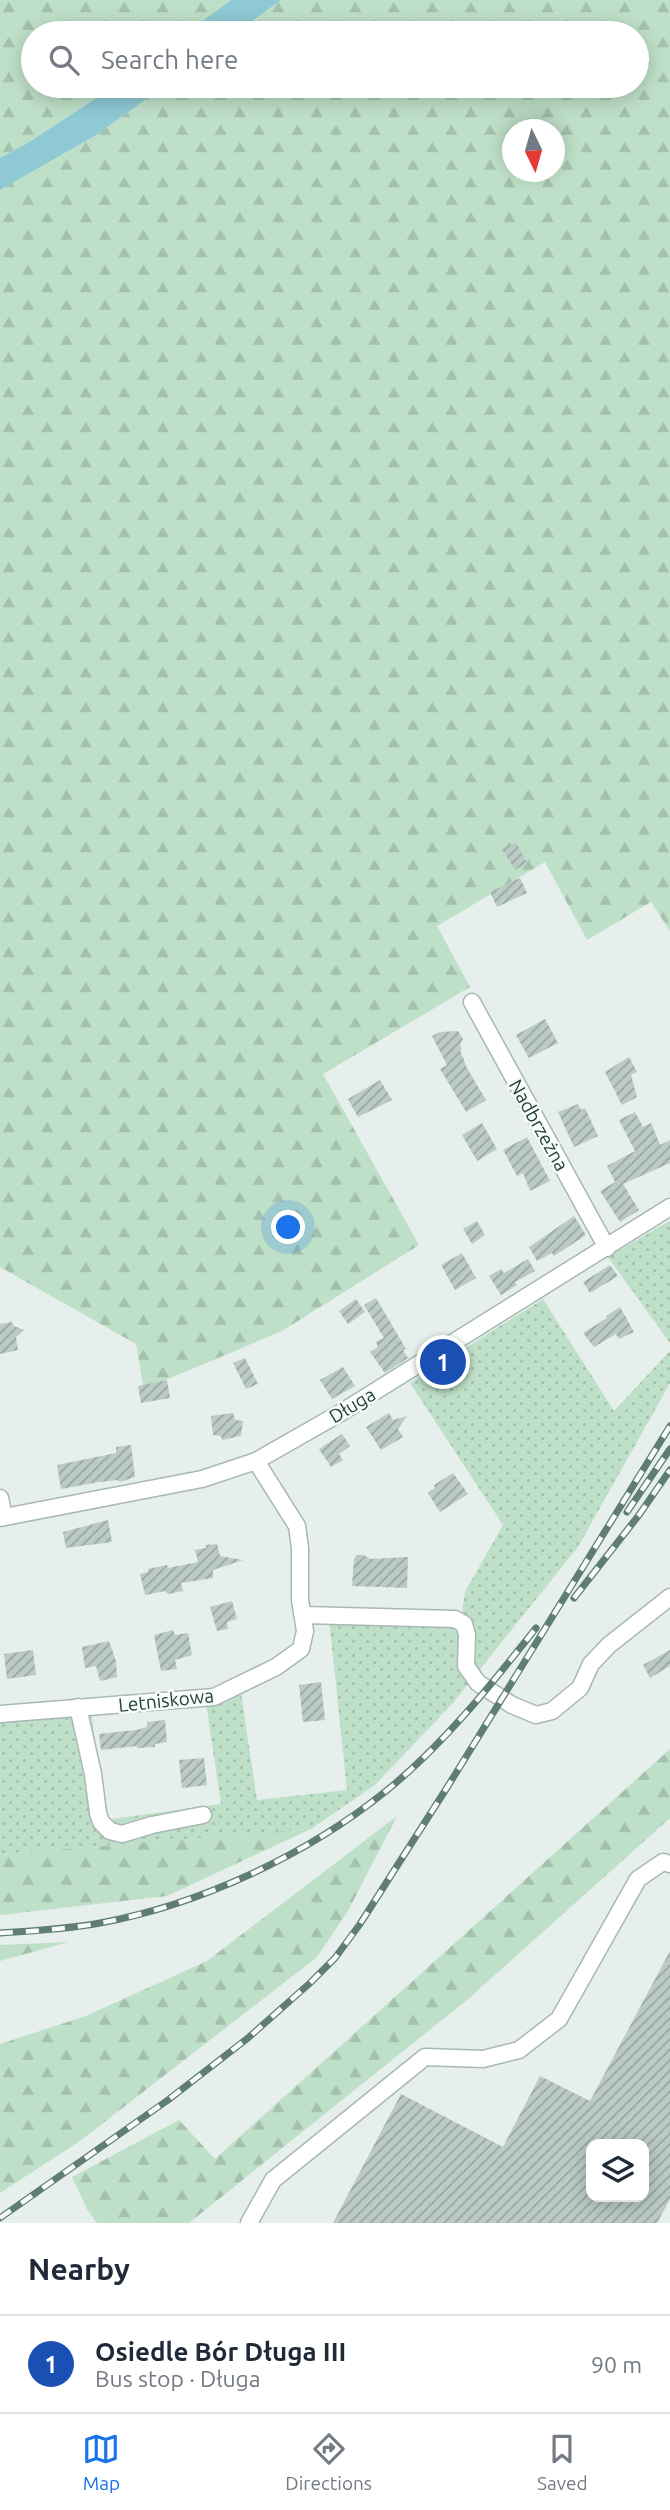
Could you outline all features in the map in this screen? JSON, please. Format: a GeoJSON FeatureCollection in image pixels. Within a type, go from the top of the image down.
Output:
{"type":"FeatureCollection","features":[{"type":"Feature","properties":{"kind":"street","name":"Nadbrzeżna"},"geometry":{"type":"LineString","coordinates":[[472,1002],[607,1248]]}},
{"type":"Feature","properties":{"kind":"street","name":"Długa"},"geometry":{"type":"LineString","coordinates":[[2,1517],[202,1479],[256,1461],[342,1412],[670,1208]]}},
{"type":"Feature","properties":{"kind":"street"},"geometry":{"type":"LineString","coordinates":[[256,1461],[297,1526],[301,1570],[300,1600],[304,1623],[455,1619],[464,1624],[467,1635],[466,1666],[478,1683],[536,1715],[552,1711],[580,1688],[591,1664],[609,1645],[670,1597]]}},
{"type":"Feature","properties":{"kind":"street"},"geometry":{"type":"LineString","coordinates":[[0,1498],[2,1517]]}},
{"type":"Feature","properties":{"kind":"street","name":"Letniskowa"},"geometry":{"type":"LineString","coordinates":[[0,1714],[156,1703],[223,1694],[276,1667],[301,1649],[304,1623]]}},
{"type":"Feature","properties":{"kind":"street"},"geometry":{"type":"LineString","coordinates":[[78,1707],[93,1774],[98,1813],[101,1822],[110,1831],[122,1834],[203,1815]]}},
{"type":"Feature","properties":{"kind":"street"},"geometry":{"type":"LineString","coordinates":[[250,2223],[273,2180],[425,2057],[483,2059],[519,2050],[559,2019],[638,1879],[663,1863],[670,1864]]}},
{"type":"Feature","properties":{"kind":"green space"},"geometry":{"type":"Polygon","coordinates":[[[0,0],[231,0],[202,21],[21,21],[21,98],[97,98],[0,158],[0,0]]]}},
{"type":"Feature","properties":{"kind":"green space"},"geometry":{"type":"Polygon","coordinates":[[[281,0],[670,0],[670,931],[651,902],[587,940],[545,862],[437,926],[470,987],[323,1074],[419,1245],[282,1331],[144,1389],[136,1344],[0,1267],[0,190],[98,134],[148,98],[649,98],[649,21],[252,21],[281,0]]]}},
{"type":"Feature","properties":{"kind":"green space"},"geometry":{"type":"Polygon","coordinates":[[[670,1222],[670,1343],[608,1257],[670,1222]]]}},
{"type":"Feature","properties":{"kind":"green space"},"geometry":{"type":"Polygon","coordinates":[[[543,1299],[614,1411],[670,1351],[670,1383],[578,1547],[453,1703],[375,1785],[311,1829],[0,1854],[0,1708],[90,1699],[104,1820],[221,1804],[206,1703],[241,1693],[257,1800],[347,1790],[328,1609],[462,1614],[465,1592],[503,1525],[410,1383],[543,1299]]]}},
{"type":"Feature","properties":{"kind":"green space"},"geometry":{"type":"Polygon","coordinates":[[[670,1749],[670,1818],[467,2000],[189,2223],[97,2223],[87,2209],[72,2177],[179,2120],[215,2159],[670,1749]]]}},
{"type":"Feature","properties":{"kind":"green space"},"geometry":{"type":"Polygon","coordinates":[[[397,1816],[348,1911],[317,1957],[80,2141],[0,2193],[0,2044],[86,2016],[207,1961],[397,1816]]]}},
{"type":"Feature","properties":{"kind":"green space"},"geometry":{"type":"Polygon","coordinates":[[[311,1829],[167,1896],[0,1915],[0,1854],[311,1829]]]}},
{"type":"Feature","properties":{"kind":"green space"},"geometry":{"type":"Polygon","coordinates":[[[69,1942],[0,1961],[0,1945],[69,1942]]]}},
{"type":"Feature","properties":{"kind":"water"},"geometry":{"type":"Polygon","coordinates":[[[231,0],[281,0],[252,21],[202,21],[231,0]]]}},
{"type":"Feature","properties":{"kind":"water"},"geometry":{"type":"Polygon","coordinates":[[[97,98],[148,98],[98,134],[0,190],[0,158],[97,98]]]}},
{"type":"Feature","properties":{"kind":"building"},"geometry":{"type":"Polygon","coordinates":[[[516,842],[527,863],[515,870],[502,849],[516,842]]]}},
{"type":"Feature","properties":{"kind":"building"},"geometry":{"type":"Polygon","coordinates":[[[520,878],[527,893],[497,907],[490,892],[520,878]]]}},
{"type":"Feature","properties":{"kind":"building"},"geometry":{"type":"Polygon","coordinates":[[[545,1019],[558,1043],[529,1058],[516,1035],[545,1019]]]}},
{"type":"Feature","properties":{"kind":"building"},"geometry":{"type":"Polygon","coordinates":[[[458,1031],[463,1039],[460,1050],[467,1068],[486,1100],[466,1112],[440,1069],[447,1065],[432,1036],[440,1032],[458,1031]]]}},
{"type":"Feature","properties":{"kind":"building"},"geometry":{"type":"Polygon","coordinates":[[[629,1057],[637,1072],[631,1075],[637,1097],[622,1105],[605,1072],[629,1057]]]}},
{"type":"Feature","properties":{"kind":"building"},"geometry":{"type":"Polygon","coordinates":[[[380,1080],[392,1100],[358,1117],[348,1099],[380,1080]]]}},
{"type":"Feature","properties":{"kind":"building"},"geometry":{"type":"Polygon","coordinates":[[[578,1104],[581,1110],[585,1108],[598,1136],[574,1147],[558,1112],[578,1104]]]}},
{"type":"Feature","properties":{"kind":"building"},"geometry":{"type":"Polygon","coordinates":[[[635,1112],[643,1127],[651,1123],[660,1145],[670,1140],[670,1163],[623,1184],[639,1210],[620,1222],[600,1191],[615,1182],[607,1166],[635,1151],[619,1120],[635,1112]]]}},
{"type":"Feature","properties":{"kind":"building"},"geometry":{"type":"Polygon","coordinates":[[[482,1123],[497,1149],[477,1161],[462,1135],[482,1123]]]}},
{"type":"Feature","properties":{"kind":"building"},"geometry":{"type":"Polygon","coordinates":[[[527,1137],[550,1181],[530,1191],[523,1173],[517,1176],[503,1150],[527,1137]]]}},
{"type":"Feature","properties":{"kind":"building"},"geometry":{"type":"Polygon","coordinates":[[[574,1216],[586,1235],[554,1256],[552,1253],[537,1261],[529,1247],[574,1216]]]}},
{"type":"Feature","properties":{"kind":"building"},"geometry":{"type":"Polygon","coordinates":[[[477,1221],[485,1235],[472,1244],[463,1229],[477,1221]]]}},
{"type":"Feature","properties":{"kind":"building"},"geometry":{"type":"Polygon","coordinates":[[[462,1253],[476,1278],[455,1290],[441,1265],[462,1253]]]}},
{"type":"Feature","properties":{"kind":"building"},"geometry":{"type":"Polygon","coordinates":[[[528,1259],[535,1271],[515,1282],[517,1285],[501,1295],[489,1276],[501,1269],[504,1273],[528,1259]]]}},
{"type":"Feature","properties":{"kind":"building"},"geometry":{"type":"Polygon","coordinates":[[[610,1265],[618,1276],[590,1293],[583,1282],[610,1265]]]}},
{"type":"Feature","properties":{"kind":"building"},"geometry":{"type":"Polygon","coordinates":[[[376,1298],[406,1349],[403,1350],[408,1358],[385,1373],[370,1352],[378,1347],[376,1342],[384,1338],[364,1305],[376,1298]]]}},
{"type":"Feature","properties":{"kind":"building"},"geometry":{"type":"Polygon","coordinates":[[[356,1299],[365,1312],[348,1324],[339,1311],[356,1299]]]}},
{"type":"Feature","properties":{"kind":"building"},"geometry":{"type":"Polygon","coordinates":[[[620,1307],[634,1332],[619,1339],[616,1334],[594,1347],[583,1333],[620,1307]]]}},
{"type":"Feature","properties":{"kind":"building"},"geometry":{"type":"Polygon","coordinates":[[[12,1322],[14,1326],[24,1330],[16,1337],[18,1350],[0,1354],[0,1324],[12,1322]]]}},
{"type":"Feature","properties":{"kind":"building"},"geometry":{"type":"Polygon","coordinates":[[[245,1358],[258,1384],[246,1389],[233,1363],[245,1358]]]}},
{"type":"Feature","properties":{"kind":"building"},"geometry":{"type":"Polygon","coordinates":[[[343,1367],[355,1386],[332,1399],[320,1380],[343,1367]]]}},
{"type":"Feature","properties":{"kind":"building"},"geometry":{"type":"Polygon","coordinates":[[[167,1380],[170,1398],[141,1403],[138,1386],[167,1380]]]}},
{"type":"Feature","properties":{"kind":"building"},"geometry":{"type":"Polygon","coordinates":[[[233,1413],[235,1420],[243,1421],[241,1436],[222,1440],[221,1436],[213,1435],[211,1416],[233,1413]]]}},
{"type":"Feature","properties":{"kind":"building"},"geometry":{"type":"Polygon","coordinates":[[[389,1413],[393,1420],[407,1416],[398,1429],[403,1437],[381,1450],[366,1427],[389,1413]]]}},
{"type":"Feature","properties":{"kind":"building"},"geometry":{"type":"Polygon","coordinates":[[[342,1434],[350,1446],[339,1454],[343,1460],[331,1467],[319,1449],[342,1434]]]}},
{"type":"Feature","properties":{"kind":"building"},"geometry":{"type":"Polygon","coordinates":[[[131,1445],[135,1477],[120,1482],[99,1482],[61,1489],[57,1465],[116,1453],[116,1447],[131,1445]]]}},
{"type":"Feature","properties":{"kind":"building"},"geometry":{"type":"Polygon","coordinates":[[[453,1473],[468,1494],[440,1512],[428,1493],[435,1488],[434,1485],[453,1473]]]}},
{"type":"Feature","properties":{"kind":"building"},"geometry":{"type":"Polygon","coordinates":[[[108,1520],[112,1542],[66,1548],[63,1532],[108,1520]]]}},
{"type":"Feature","properties":{"kind":"building"},"geometry":{"type":"Polygon","coordinates":[[[217,1544],[220,1556],[243,1560],[213,1570],[213,1578],[181,1583],[183,1591],[145,1595],[140,1574],[148,1572],[148,1569],[167,1565],[168,1568],[198,1562],[195,1550],[217,1544]]]}},
{"type":"Feature","properties":{"kind":"building"},"geometry":{"type":"Polygon","coordinates":[[[357,1555],[371,1559],[408,1557],[407,1588],[352,1586],[354,1559],[357,1555]]]}},
{"type":"Feature","properties":{"kind":"building"},"geometry":{"type":"Polygon","coordinates":[[[232,1601],[237,1619],[227,1622],[228,1629],[217,1631],[210,1607],[232,1601]]]}},
{"type":"Feature","properties":{"kind":"building"},"geometry":{"type":"Polygon","coordinates":[[[173,1630],[175,1635],[188,1633],[192,1655],[175,1660],[177,1669],[161,1671],[154,1635],[173,1630]]]}},
{"type":"Feature","properties":{"kind":"building"},"geometry":{"type":"Polygon","coordinates":[[[109,1641],[116,1661],[117,1677],[100,1681],[96,1666],[85,1668],[82,1647],[109,1641]]]}},
{"type":"Feature","properties":{"kind":"building"},"geometry":{"type":"Polygon","coordinates":[[[33,1650],[36,1675],[7,1679],[4,1654],[33,1650]]]}},
{"type":"Feature","properties":{"kind":"building"},"geometry":{"type":"Polygon","coordinates":[[[670,1650],[670,1666],[650,1678],[643,1665],[670,1650]]]}},
{"type":"Feature","properties":{"kind":"building"},"geometry":{"type":"Polygon","coordinates":[[[321,1682],[325,1720],[303,1722],[299,1685],[321,1682]]]}},
{"type":"Feature","properties":{"kind":"building"},"geometry":{"type":"Polygon","coordinates":[[[165,1720],[167,1742],[155,1744],[155,1747],[101,1750],[99,1734],[136,1730],[147,1727],[147,1722],[165,1720]]]}},
{"type":"Feature","properties":{"kind":"building"},"geometry":{"type":"Polygon","coordinates":[[[204,1758],[207,1785],[182,1788],[179,1760],[204,1758]]]}},
{"type":"Feature","properties":{"kind":"building"},"geometry":{"type":"Polygon","coordinates":[[[670,1951],[670,2199],[657,2223],[333,2223],[401,2094],[503,2147],[540,2076],[590,2101],[670,1951]]]}},
{"type":"Feature","properties":{"kind":"railway"},"geometry":{"type":"LineString","coordinates":[[0,2218],[168,2100],[248,2038],[335,1958],[360,1924],[448,1786],[670,1426]]}},
{"type":"Feature","properties":{"kind":"railway"},"geometry":{"type":"LineString","coordinates":[[627,1512],[670,1449]]}},
{"type":"Feature","properties":{"kind":"railway"},"geometry":{"type":"LineString","coordinates":[[574,1598],[639,1515],[670,1470]]}},
{"type":"Feature","properties":{"kind":"railway"},"geometry":{"type":"LineString","coordinates":[[0,1933],[76,1927],[137,1915],[213,1890],[287,1856],[355,1814],[407,1773],[466,1714],[536,1628]]}},
{"type":"Feature","properties":{"kind":"place","name":"Osiedle Bór Długa III"},"geometry":{"type":"Point","coordinates":[443,1362]}}]}
